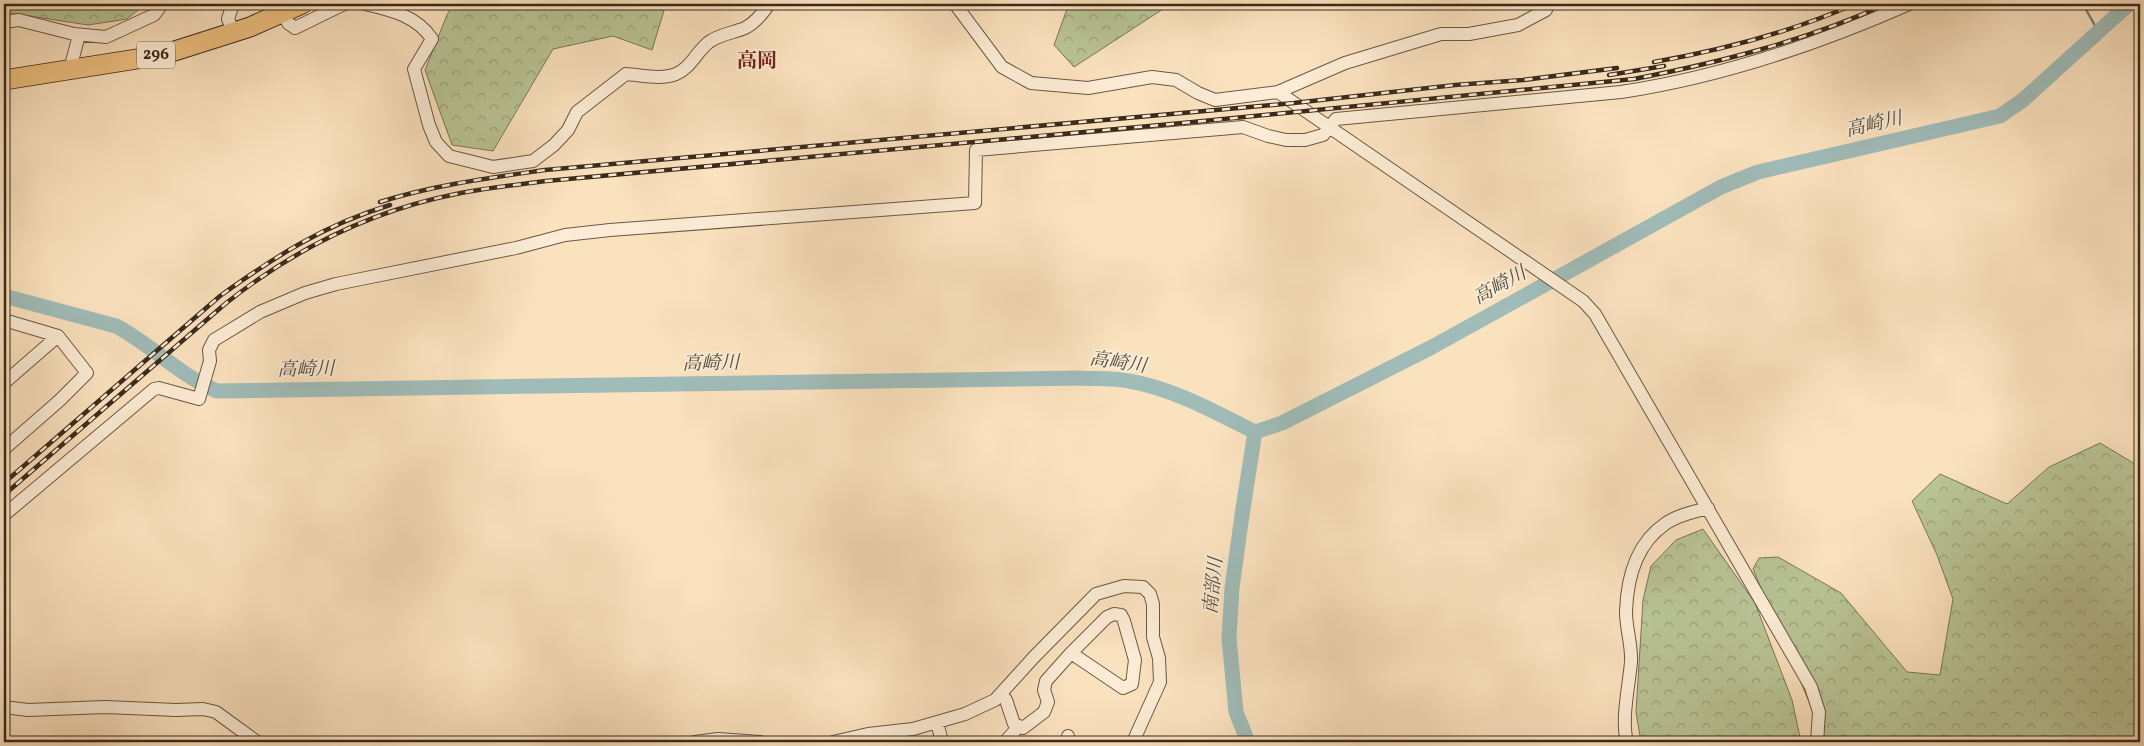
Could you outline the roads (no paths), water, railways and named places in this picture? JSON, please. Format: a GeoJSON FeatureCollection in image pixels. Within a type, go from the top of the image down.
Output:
{"type":"FeatureCollection","features":[{"type":"Feature","properties":{"kind":"highway","name":"296"},"geometry":{"type":"LineString","coordinates":[[4,80],[162,54],[234,33],[281,8],[302,4]]}},
{"type":"Feature","properties":{"kind":"street"},"geometry":{"type":"LineString","coordinates":[[4,22],[19,20],[79,35],[106,37],[154,15],[162,4]]}},
{"type":"Feature","properties":{"kind":"street"},"geometry":{"type":"LineString","coordinates":[[233,4],[228,19],[234,33]]}},
{"type":"Feature","properties":{"kind":"street"},"geometry":{"type":"LineString","coordinates":[[281,8],[288,23],[295,28],[344,4]]}},
{"type":"Feature","properties":{"kind":"street"},"geometry":{"type":"LineString","coordinates":[[365,4],[395,11],[426,29],[432,39],[414,69],[429,125],[436,142],[449,156],[492,167],[533,161],[554,145],[568,130],[578,112],[626,74],[655,77],[675,75],[687,67],[708,43],[719,36],[746,28],[762,14],[769,4]]}},
{"type":"Feature","properties":{"kind":"street"},"geometry":{"type":"LineString","coordinates":[[954,4],[1002,67],[1032,83],[1046,86],[1088,88],[1152,76],[1176,80],[1198,93],[1215,100],[1278,92],[1345,63],[1441,34],[1469,34],[1518,25],[1546,10],[1543,4]]}},
{"type":"Feature","properties":{"kind":"street"},"geometry":{"type":"LineString","coordinates":[[4,515],[154,389],[159,388],[199,399],[210,361],[209,350],[214,340],[260,312],[336,284],[516,248],[551,238],[610,230],[975,203],[976,150],[1243,127],[1286,140],[1305,140],[1323,135],[1328,126],[1336,119],[1621,92],[1653,87],[1788,53],[1909,4]]}},
{"type":"Feature","properties":{"kind":"street"},"geometry":{"type":"LineString","coordinates":[[70,69],[79,35]]}},
{"type":"Feature","properties":{"kind":"street"},"geometry":{"type":"LineString","coordinates":[[1278,92],[1583,301],[1595,314],[1812,687],[1819,712],[1818,742]]}},
{"type":"Feature","properties":{"kind":"street"},"geometry":{"type":"LineString","coordinates":[[4,320],[58,336],[87,373],[4,450]]}},
{"type":"Feature","properties":{"kind":"street"},"geometry":{"type":"LineString","coordinates":[[4,382],[58,336]]}},
{"type":"Feature","properties":{"kind":"street"},"geometry":{"type":"LineString","coordinates":[[1627,742],[1627,707],[1631,659],[1626,613],[1631,570],[1641,549],[1665,524],[1684,515],[1708,508]]}},
{"type":"Feature","properties":{"kind":"street"},"geometry":{"type":"LineString","coordinates":[[833,742],[868,734],[912,729],[965,714],[995,700],[1096,594],[1124,586],[1143,587],[1150,594],[1153,604],[1153,637],[1159,658],[1160,682],[1133,742]]}},
{"type":"Feature","properties":{"kind":"street"},"geometry":{"type":"LineString","coordinates":[[1001,694],[1006,700],[1014,724],[1023,728],[1044,712],[1048,702],[1044,690],[1046,681],[1071,653],[1107,617],[1114,614],[1121,615],[1135,660],[1132,684],[1123,688],[1071,653]]}},
{"type":"Feature","properties":{"kind":"street"},"geometry":{"type":"LineString","coordinates":[[4,707],[28,710],[105,707],[176,710],[203,709],[216,712],[258,742]]}},
{"type":"Feature","properties":{"kind":"street"},"geometry":{"type":"LineString","coordinates":[[937,722],[942,742]]}},
{"type":"Feature","properties":{"kind":"street"},"geometry":{"type":"LineString","coordinates":[[1005,742],[1019,726]]}},
{"type":"Feature","properties":{"kind":"street"},"geometry":{"type":"LineString","coordinates":[[695,742],[718,739],[760,742]]}},
{"type":"Feature","properties":{"kind":"waterway"},"geometry":{"type":"LineString","coordinates":[[2083,4],[2099,33]]}},
{"type":"Feature","properties":{"kind":"waterway","name":"高崎川"},"geometry":{"type":"LineString","coordinates":[[4,296],[116,326],[142,342],[178,369],[217,391],[1110,379],[1145,384],[1178,395],[1255,432],[1282,423],[1432,347],[1721,187],[1758,172],[2000,116],[2023,100],[2129,4]]}},
{"type":"Feature","properties":{"kind":"waterway","name":"南部川"},"geometry":{"type":"LineString","coordinates":[[1248,742],[1236,712],[1229,638],[1232,588],[1255,432]]}},
{"type":"Feature","properties":{"kind":"railway"},"geometry":{"type":"LineString","coordinates":[[1654,62],[1706,52],[1756,39],[1806,23],[1855,4]]}},
{"type":"Feature","properties":{"kind":"railway"},"geometry":{"type":"LineString","coordinates":[[4,495],[225,304],[251,284],[305,250],[334,235],[363,222],[424,201],[478,190],[546,181],[1193,122],[1634,79],[1731,58],[1794,40],[1886,4]]}},
{"type":"Feature","properties":{"kind":"railway"},"geometry":{"type":"LineString","coordinates":[[1609,75],[1664,66]]}},
{"type":"Feature","properties":{"kind":"railway"},"geometry":{"type":"LineString","coordinates":[[380,202],[482,179],[545,170],[1294,103],[1455,85],[1523,80],[1617,68]]}},
{"type":"Feature","properties":{"kind":"railway"},"geometry":{"type":"LineString","coordinates":[[4,483],[220,296],[301,243],[343,222],[390,205]]}},
{"type":"Feature","properties":{"kind":"district","name":"高岡"},"geometry":{"type":"Point","coordinates":[757,62]}}]}
